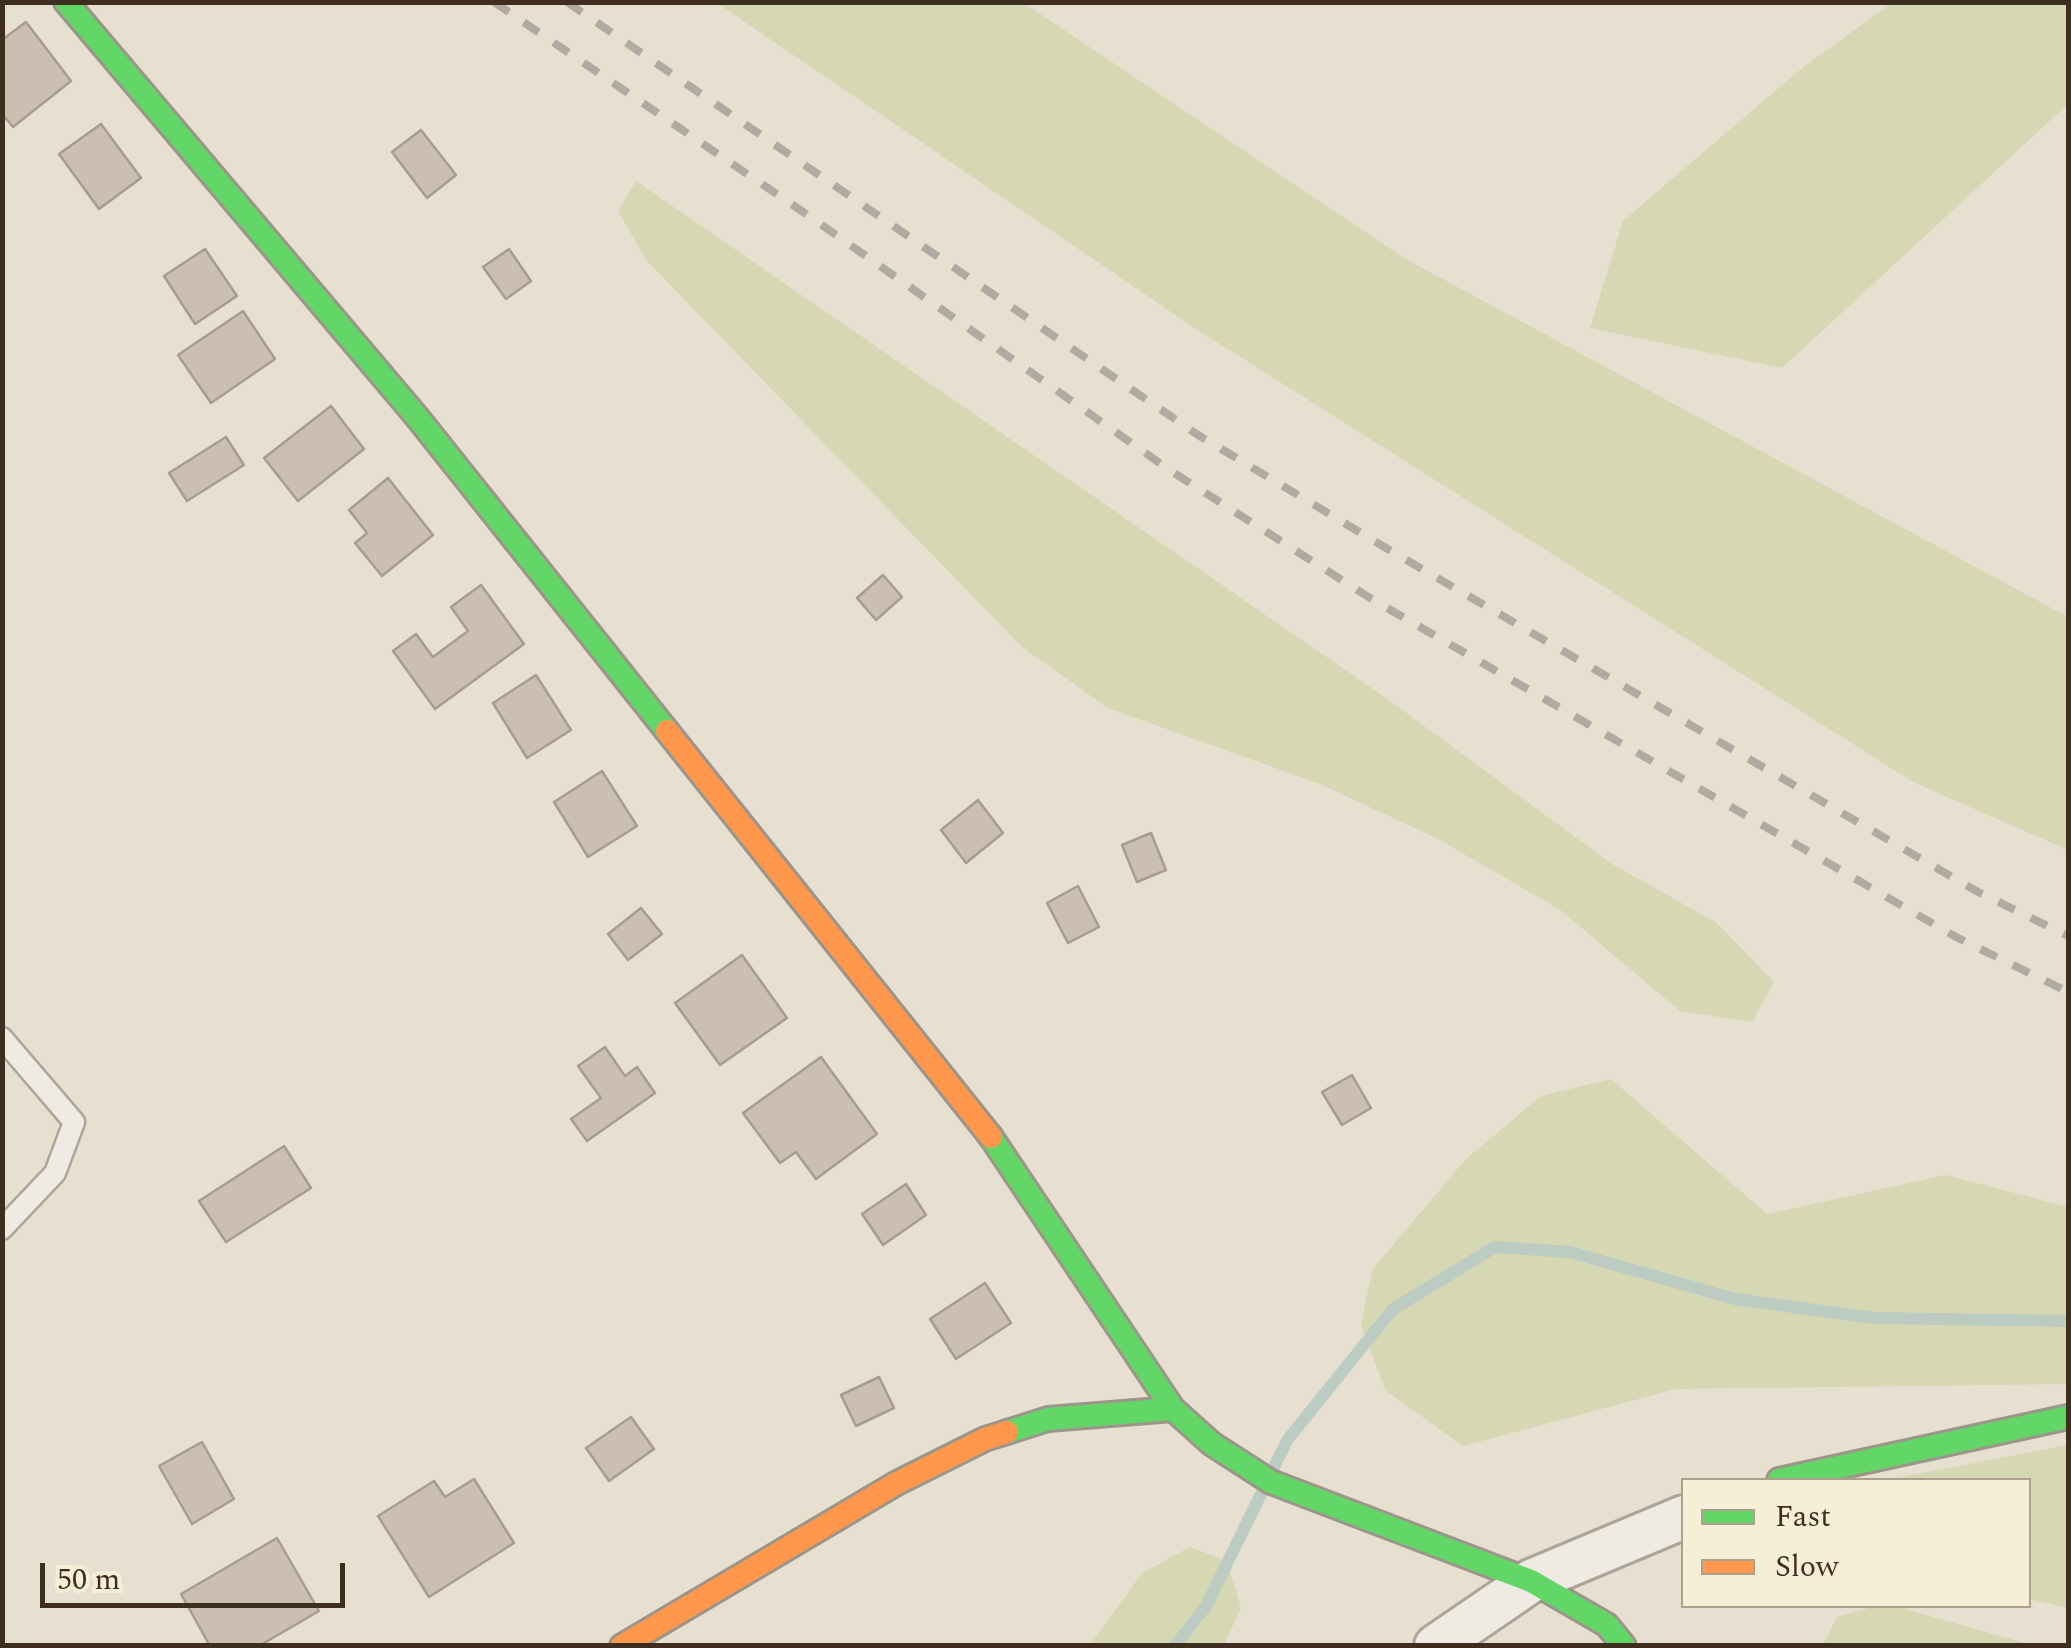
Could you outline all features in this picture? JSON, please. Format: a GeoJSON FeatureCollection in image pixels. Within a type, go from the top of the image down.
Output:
{"type":"FeatureCollection","features":[{"type":"Feature","properties":{"kind":"street"},"geometry":{"type":"LineString","coordinates":[[66,2],[416,417],[976,1118],[1173,1409],[1212,1444],[1271,1482],[1531,1581],[1607,1625],[1624,1646]]}},
{"type":"Feature","properties":{"kind":"street"},"geometry":{"type":"LineString","coordinates":[[622,1646],[897,1483],[986,1439],[1048,1419],[1173,1409]]}},
{"type":"Feature","properties":{"kind":"street"},"geometry":{"type":"LineString","coordinates":[[1788,1478],[2068,1416]]}},
{"type":"Feature","properties":{"kind":"street"},"geometry":{"type":"LineString","coordinates":[[1436,1646],[1531,1581],[1681,1518]]}},
{"type":"Feature","properties":{"kind":"lane"},"geometry":{"type":"LineString","coordinates":[[2,1038],[74,1122],[55,1173],[2,1229]]}},
{"type":"Feature","properties":{"kind":"green space"},"geometry":{"type":"Polygon","coordinates":[[[717,3],[1024,3],[1404,258],[2068,617],[2068,850],[1913,782],[1196,329],[717,3]]]}},
{"type":"Feature","properties":{"kind":"green space"},"geometry":{"type":"Polygon","coordinates":[[[1892,3],[2068,3],[2068,104],[1782,368],[1590,328],[1623,221],[1802,68],[1892,3]]]}},
{"type":"Feature","properties":{"kind":"green space"},"geometry":{"type":"Polygon","coordinates":[[[636,181],[1386,698],[1612,864],[1717,923],[1774,982],[1752,1022],[1680,1011],[1559,909],[1438,839],[1320,784],[1108,708],[1022,647],[646,260],[618,211],[636,181]]]}},
{"type":"Feature","properties":{"kind":"green space"},"geometry":{"type":"Polygon","coordinates":[[[1611,1079],[1767,1214],[1946,1175],[2068,1207],[2068,1384],[1676,1389],[1463,1446],[1385,1390],[1361,1325],[1372,1270],[1465,1160],[1541,1096],[1611,1079]]]}},
{"type":"Feature","properties":{"kind":"green space"},"geometry":{"type":"Polygon","coordinates":[[[2068,1445],[2068,1608],[2031,1599],[2031,1478],[1896,1478],[2068,1445]]]}},
{"type":"Feature","properties":{"kind":"green space"},"geometry":{"type":"Polygon","coordinates":[[[1190,1547],[1227,1561],[1241,1608],[1224,1645],[1090,1645],[1142,1573],[1190,1547]]]}},
{"type":"Feature","properties":{"kind":"green space"},"geometry":{"type":"Polygon","coordinates":[[[1869,1608],[1901,1608],[2032,1645],[1823,1645],[1837,1617],[1869,1608]]]}},
{"type":"Feature","properties":{"kind":"building"},"geometry":{"type":"Polygon","coordinates":[[[26,22],[71,81],[13,127],[2,114],[2,40],[26,22]]]}},
{"type":"Feature","properties":{"kind":"building"},"geometry":{"type":"Polygon","coordinates":[[[101,124],[141,178],[99,209],[59,154],[101,124]]]}},
{"type":"Feature","properties":{"kind":"building"},"geometry":{"type":"Polygon","coordinates":[[[421,130],[456,175],[427,198],[392,152],[421,130]]]}},
{"type":"Feature","properties":{"kind":"building"},"geometry":{"type":"Polygon","coordinates":[[[205,249],[237,296],[195,324],[164,276],[205,249]]]}},
{"type":"Feature","properties":{"kind":"building"},"geometry":{"type":"Polygon","coordinates":[[[509,249],[531,281],[506,299],[483,267],[509,249]]]}},
{"type":"Feature","properties":{"kind":"building"},"geometry":{"type":"Polygon","coordinates":[[[243,311],[275,359],[211,403],[178,355],[243,311]]]}},
{"type":"Feature","properties":{"kind":"building"},"geometry":{"type":"Polygon","coordinates":[[[331,406],[364,449],[298,501],[264,458],[331,406]]]}},
{"type":"Feature","properties":{"kind":"building"},"geometry":{"type":"Polygon","coordinates":[[[226,437],[244,465],[187,501],[169,473],[226,437]]]}},
{"type":"Feature","properties":{"kind":"building"},"geometry":{"type":"Polygon","coordinates":[[[388,478],[433,535],[382,576],[355,543],[367,533],[349,510],[388,478]]]}},
{"type":"Feature","properties":{"kind":"building"},"geometry":{"type":"Polygon","coordinates":[[[883,575],[902,597],[876,620],[857,598],[883,575]]]}},
{"type":"Feature","properties":{"kind":"building"},"geometry":{"type":"Polygon","coordinates":[[[481,585],[524,644],[435,709],[393,651],[416,634],[433,657],[468,631],[451,607],[481,585]]]}},
{"type":"Feature","properties":{"kind":"building"},"geometry":{"type":"Polygon","coordinates":[[[536,675],[571,730],[527,758],[493,703],[536,675]]]}},
{"type":"Feature","properties":{"kind":"building"},"geometry":{"type":"Polygon","coordinates":[[[602,771],[637,826],[588,857],[554,802],[602,771]]]}},
{"type":"Feature","properties":{"kind":"building"},"geometry":{"type":"Polygon","coordinates":[[[978,800],[1003,833],[966,863],[941,830],[978,800]]]}},
{"type":"Feature","properties":{"kind":"building"},"geometry":{"type":"Polygon","coordinates":[[[1151,833],[1166,870],[1137,882],[1122,845],[1151,833]]]}},
{"type":"Feature","properties":{"kind":"building"},"geometry":{"type":"Polygon","coordinates":[[[1078,886],[1099,927],[1068,943],[1047,903],[1078,886]]]}},
{"type":"Feature","properties":{"kind":"building"},"geometry":{"type":"Polygon","coordinates":[[[641,908],[662,934],[628,960],[608,934],[641,908]]]}},
{"type":"Feature","properties":{"kind":"building"},"geometry":{"type":"Polygon","coordinates":[[[742,955],[787,1018],[720,1065],[675,1003],[742,955]]]}},
{"type":"Feature","properties":{"kind":"building"},"geometry":{"type":"Polygon","coordinates":[[[605,1047],[625,1076],[637,1067],[655,1093],[587,1141],[571,1119],[601,1098],[578,1066],[605,1047]]]}},
{"type":"Feature","properties":{"kind":"building"},"geometry":{"type":"Polygon","coordinates":[[[821,1057],[877,1134],[816,1179],[796,1152],[780,1163],[743,1113],[821,1057]]]}},
{"type":"Feature","properties":{"kind":"building"},"geometry":{"type":"Polygon","coordinates":[[[1352,1075],[1371,1108],[1342,1125],[1322,1092],[1352,1075]]]}},
{"type":"Feature","properties":{"kind":"building"},"geometry":{"type":"Polygon","coordinates":[[[284,1146],[311,1188],[226,1242],[199,1201],[284,1146]]]}},
{"type":"Feature","properties":{"kind":"building"},"geometry":{"type":"Polygon","coordinates":[[[906,1184],[926,1215],[883,1245],[862,1214],[906,1184]]]}},
{"type":"Feature","properties":{"kind":"building"},"geometry":{"type":"Polygon","coordinates":[[[985,1283],[1011,1323],[956,1359],[930,1319],[985,1283]]]}},
{"type":"Feature","properties":{"kind":"building"},"geometry":{"type":"Polygon","coordinates":[[[879,1377],[894,1408],[856,1426],[841,1395],[879,1377]]]}},
{"type":"Feature","properties":{"kind":"building"},"geometry":{"type":"Polygon","coordinates":[[[631,1417],[654,1449],[609,1481],[586,1448],[631,1417]]]}},
{"type":"Feature","properties":{"kind":"building"},"geometry":{"type":"Polygon","coordinates":[[[202,1442],[234,1499],[192,1524],[159,1466],[202,1442]]]}},
{"type":"Feature","properties":{"kind":"building"},"geometry":{"type":"Polygon","coordinates":[[[474,1479],[514,1543],[429,1597],[378,1516],[434,1481],[445,1497],[474,1479]]]}},
{"type":"Feature","properties":{"kind":"building"},"geometry":{"type":"Polygon","coordinates":[[[277,1538],[319,1611],[259,1646],[210,1646],[181,1594],[277,1538]]]}},
{"type":"Feature","properties":{"kind":"waterway"},"geometry":{"type":"LineString","coordinates":[[1273,1469],[1288,1439],[1393,1309],[1495,1247],[1570,1252],[1735,1299],[1873,1318],[2068,1321]]}},
{"type":"Feature","properties":{"kind":"waterway"},"geometry":{"type":"LineString","coordinates":[[1175,1646],[1206,1606],[1262,1492]]}},
{"type":"Feature","properties":{"kind":"railway"},"geometry":{"type":"LineString","coordinates":[[494,2],[812,218],[1171,471],[1370,598],[1956,937],[2068,992]]}},
{"type":"Feature","properties":{"kind":"railway"},"geometry":{"type":"LineString","coordinates":[[567,2],[1198,435],[1978,892],[2068,936]]}},
{"type":"Feature","properties":{"kind":"traffic: fast"},"geometry":{"type":"LineString","coordinates":[[66,2],[417,417],[667,731]]}},
{"type":"Feature","properties":{"kind":"traffic: fast"},"geometry":{"type":"LineString","coordinates":[[991,1137],[1173,1409],[1212,1444],[1271,1482],[1531,1581],[1607,1625],[1624,1646]]}},
{"type":"Feature","properties":{"kind":"traffic: fast"},"geometry":{"type":"LineString","coordinates":[[1007,1432],[1048,1419],[1173,1409]]}},
{"type":"Feature","properties":{"kind":"traffic: fast"},"geometry":{"type":"LineString","coordinates":[[1788,1478],[2068,1417]]}},
{"type":"Feature","properties":{"kind":"traffic: slow"},"geometry":{"type":"LineString","coordinates":[[667,731],[991,1137]]}},
{"type":"Feature","properties":{"kind":"traffic: slow"},"geometry":{"type":"LineString","coordinates":[[622,1646],[897,1483],[1007,1432]]}}]}
